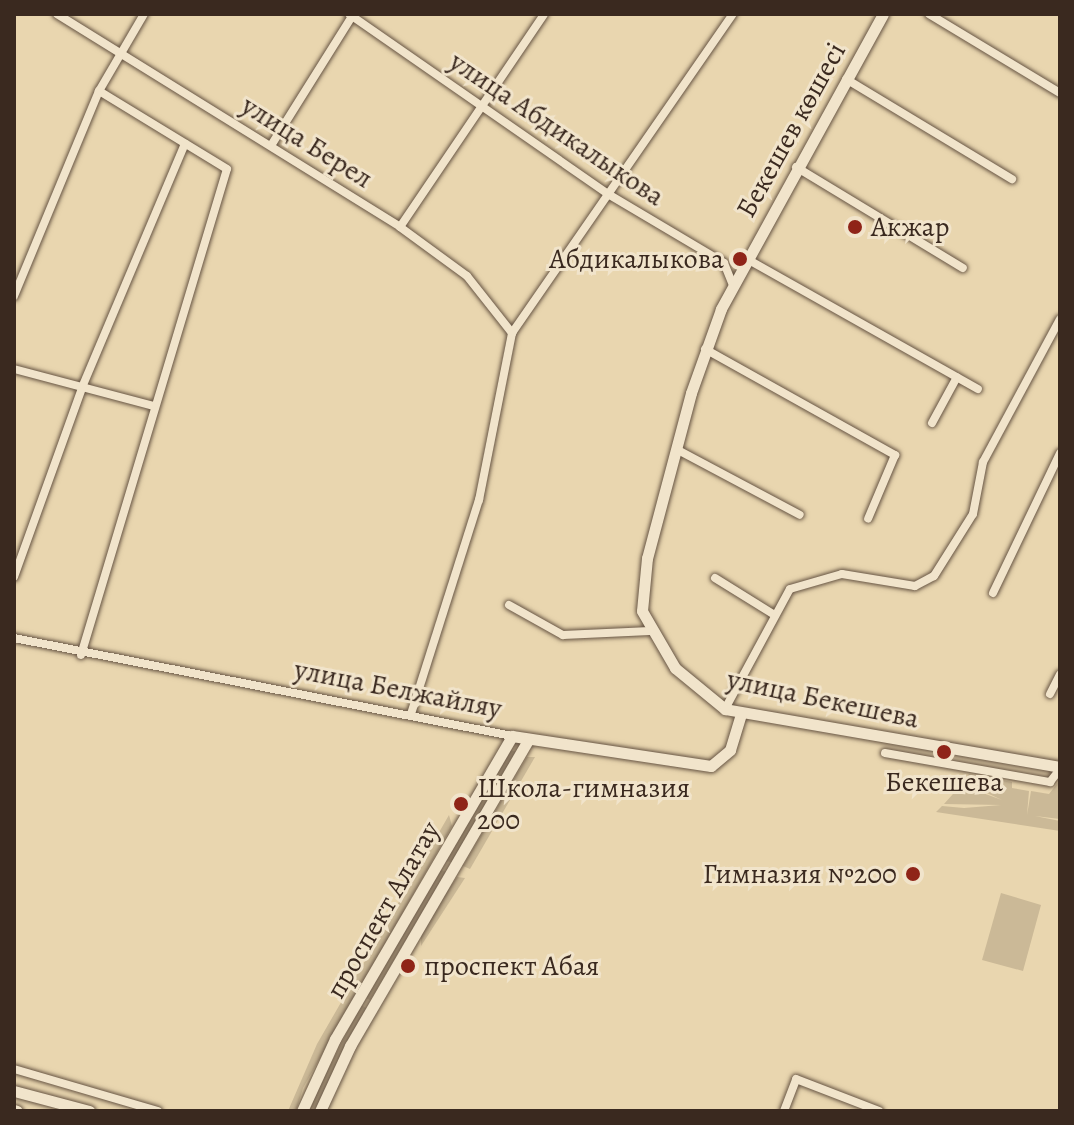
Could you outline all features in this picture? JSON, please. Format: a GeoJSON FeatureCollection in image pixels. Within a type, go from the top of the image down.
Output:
{"type":"FeatureCollection","features":[{"type":"Feature","properties":{"kind":"main road","name":"Бекешев көшесі"},"geometry":{"type":"LineString","coordinates":[[676,449],[705,349],[733,285],[883,14]]}},
{"type":"Feature","properties":{"kind":"main road","name":"улица Бекешева"},"geometry":{"type":"LineString","coordinates":[[676,449],[642,589],[650,631],[675,668],[725,709],[1060,768]]}},
{"type":"Feature","properties":{"kind":"main road","name":"улица Белжайляу"},"geometry":{"type":"LineString","coordinates":[[512,736],[711,766],[730,750],[741,713]]}},
{"type":"Feature","properties":{"kind":"main road","name":"проспект Алатау"},"geometry":{"type":"LineString","coordinates":[[302,1111],[359,999],[512,736]]}},
{"type":"Feature","properties":{"kind":"main road","name":"проспект Алатау"},"geometry":{"type":"LineString","coordinates":[[320,1111],[374,1005],[529,739]]}},
{"type":"Feature","properties":{"kind":"main road"},"geometry":{"type":"LineString","coordinates":[[438,862],[453,868]]}},
{"type":"Feature","properties":{"kind":"main road"},"geometry":{"type":"LineString","coordinates":[[359,999],[374,1005]]}},
{"type":"Feature","properties":{"kind":"main road"},"geometry":{"type":"LineString","coordinates":[[14,1091],[54,1106],[89,1111]]}},
{"type":"Feature","properties":{"kind":"street","name":"улица Берел"},"geometry":{"type":"LineString","coordinates":[[57,14],[116,54],[272,144],[400,227],[467,276],[512,333]]}},
{"type":"Feature","properties":{"kind":"street"},"geometry":{"type":"LineString","coordinates":[[14,296],[116,54],[144,14]]}},
{"type":"Feature","properties":{"kind":"street"},"geometry":{"type":"LineString","coordinates":[[400,227],[544,14]]}},
{"type":"Feature","properties":{"kind":"street"},"geometry":{"type":"LineString","coordinates":[[411,714],[479,500],[512,333],[733,14]]}},
{"type":"Feature","properties":{"kind":"street"},"geometry":{"type":"LineString","coordinates":[[929,14],[1060,93]]}},
{"type":"Feature","properties":{"kind":"street"},"geometry":{"type":"LineString","coordinates":[[272,144],[352,15]]}},
{"type":"Feature","properties":{"kind":"street","name":"улица Абдикалыкова"},"geometry":{"type":"LineString","coordinates":[[352,15],[608,194],[724,263],[733,285]]}},
{"type":"Feature","properties":{"kind":"street"},"geometry":{"type":"LineString","coordinates":[[845,78],[1012,179]]}},
{"type":"Feature","properties":{"kind":"street"},"geometry":{"type":"LineString","coordinates":[[81,655],[227,169],[99,91]]}},
{"type":"Feature","properties":{"kind":"street"},"geometry":{"type":"LineString","coordinates":[[14,577],[83,385],[185,144]]}},
{"type":"Feature","properties":{"kind":"street"},"geometry":{"type":"LineString","coordinates":[[796,167],[963,268]]}},
{"type":"Feature","properties":{"kind":"street"},"geometry":{"type":"LineString","coordinates":[[747,259],[978,389]]}},
{"type":"Feature","properties":{"kind":"street"},"geometry":{"type":"LineString","coordinates":[[725,709],[773,614],[790,589],[842,574],[915,586],[927,583],[947,560],[973,514],[983,462],[1060,319]]}},
{"type":"Feature","properties":{"kind":"street"},"geometry":{"type":"LineString","coordinates":[[705,349],[892,451],[896,459],[868,519]]}},
{"type":"Feature","properties":{"kind":"street"},"geometry":{"type":"LineString","coordinates":[[14,369],[154,406]]}},
{"type":"Feature","properties":{"kind":"street"},"geometry":{"type":"LineString","coordinates":[[932,423],[957,377]]}},
{"type":"Feature","properties":{"kind":"street"},"geometry":{"type":"LineString","coordinates":[[676,449],[800,515]]}},
{"type":"Feature","properties":{"kind":"street"},"geometry":{"type":"LineString","coordinates":[[993,593],[1060,453]]}},
{"type":"Feature","properties":{"kind":"street"},"geometry":{"type":"LineString","coordinates":[[715,578],[773,614]]}},
{"type":"Feature","properties":{"kind":"street"},"geometry":{"type":"LineString","coordinates":[[509,605],[563,635],[650,631]]}},
{"type":"Feature","properties":{"kind":"street","name":"улица Белжайляу"},"geometry":{"type":"LineString","coordinates":[[14,638],[81,655],[411,714],[512,736]]}},
{"type":"Feature","properties":{"kind":"street"},"geometry":{"type":"LineString","coordinates":[[1050,694],[1060,674]]}},
{"type":"Feature","properties":{"kind":"street"},"geometry":{"type":"LineString","coordinates":[[885,753],[1050,782],[1060,768]]}},
{"type":"Feature","properties":{"kind":"street"},"geometry":{"type":"LineString","coordinates":[[14,1069],[158,1111]]}},
{"type":"Feature","properties":{"kind":"street"},"geometry":{"type":"LineString","coordinates":[[784,1111],[793,1080],[879,1111]]}},
{"type":"Feature","properties":{"kind":"shaded area"},"geometry":{"type":"Polygon","coordinates":[[[509,750],[518,752],[452,862],[445,861],[509,750]]]}},
{"type":"Feature","properties":{"kind":"shaded area"},"geometry":{"type":"Polygon","coordinates":[[[527,757],[535,757],[470,869],[463,866],[527,757]]]}},
{"type":"Feature","properties":{"kind":"shaded area"},"geometry":{"type":"Polygon","coordinates":[[[969,774],[1012,782],[1012,788],[1029,791],[1027,815],[1031,791],[1049,794],[1060,780],[1060,819],[1035,816],[1060,821],[1060,831],[936,812],[942,806],[1001,805],[944,804],[961,785],[1002,800],[963,782],[969,774]]]}},
{"type":"Feature","properties":{"kind":"shaded area"},"geometry":{"type":"Polygon","coordinates":[[[449,815],[452,826],[303,1088],[296,1111],[288,1111],[317,1044],[449,815]]]}},
{"type":"Feature","properties":{"kind":"shaded area"},"geometry":{"type":"Polygon","coordinates":[[[439,869],[446,872],[370,1000],[366,998],[439,869]]]}},
{"type":"Feature","properties":{"kind":"shaded area"},"geometry":{"type":"Polygon","coordinates":[[[457,877],[465,878],[421,946],[421,930],[457,877]]]}},
{"type":"Feature","properties":{"kind":"shaded area"},"geometry":{"type":"Polygon","coordinates":[[[1001,893],[1041,905],[1023,971],[982,960],[1001,893]]]}},
{"type":"Feature","properties":{"kind":"shaded area"},"geometry":{"type":"Polygon","coordinates":[[[361,1005],[366,1008],[315,1111],[307,1111],[361,1005]]]}},
{"type":"Feature","properties":{"kind":"place","name":"Акжар"},"geometry":{"type":"Point","coordinates":[855,227]}},
{"type":"Feature","properties":{"kind":"place","name":"Абдикалыкова"},"geometry":{"type":"Point","coordinates":[740,259]}},
{"type":"Feature","properties":{"kind":"place","name":"Бекешева"},"geometry":{"type":"Point","coordinates":[944,752]}},
{"type":"Feature","properties":{"kind":"place","name":"Школа-гимназия 200"},"geometry":{"type":"Point","coordinates":[461,804]}},
{"type":"Feature","properties":{"kind":"place","name":"Гимназия №200"},"geometry":{"type":"Point","coordinates":[913,874]}},
{"type":"Feature","properties":{"kind":"place","name":"проспект Абая"},"geometry":{"type":"Point","coordinates":[408,966]}}]}
